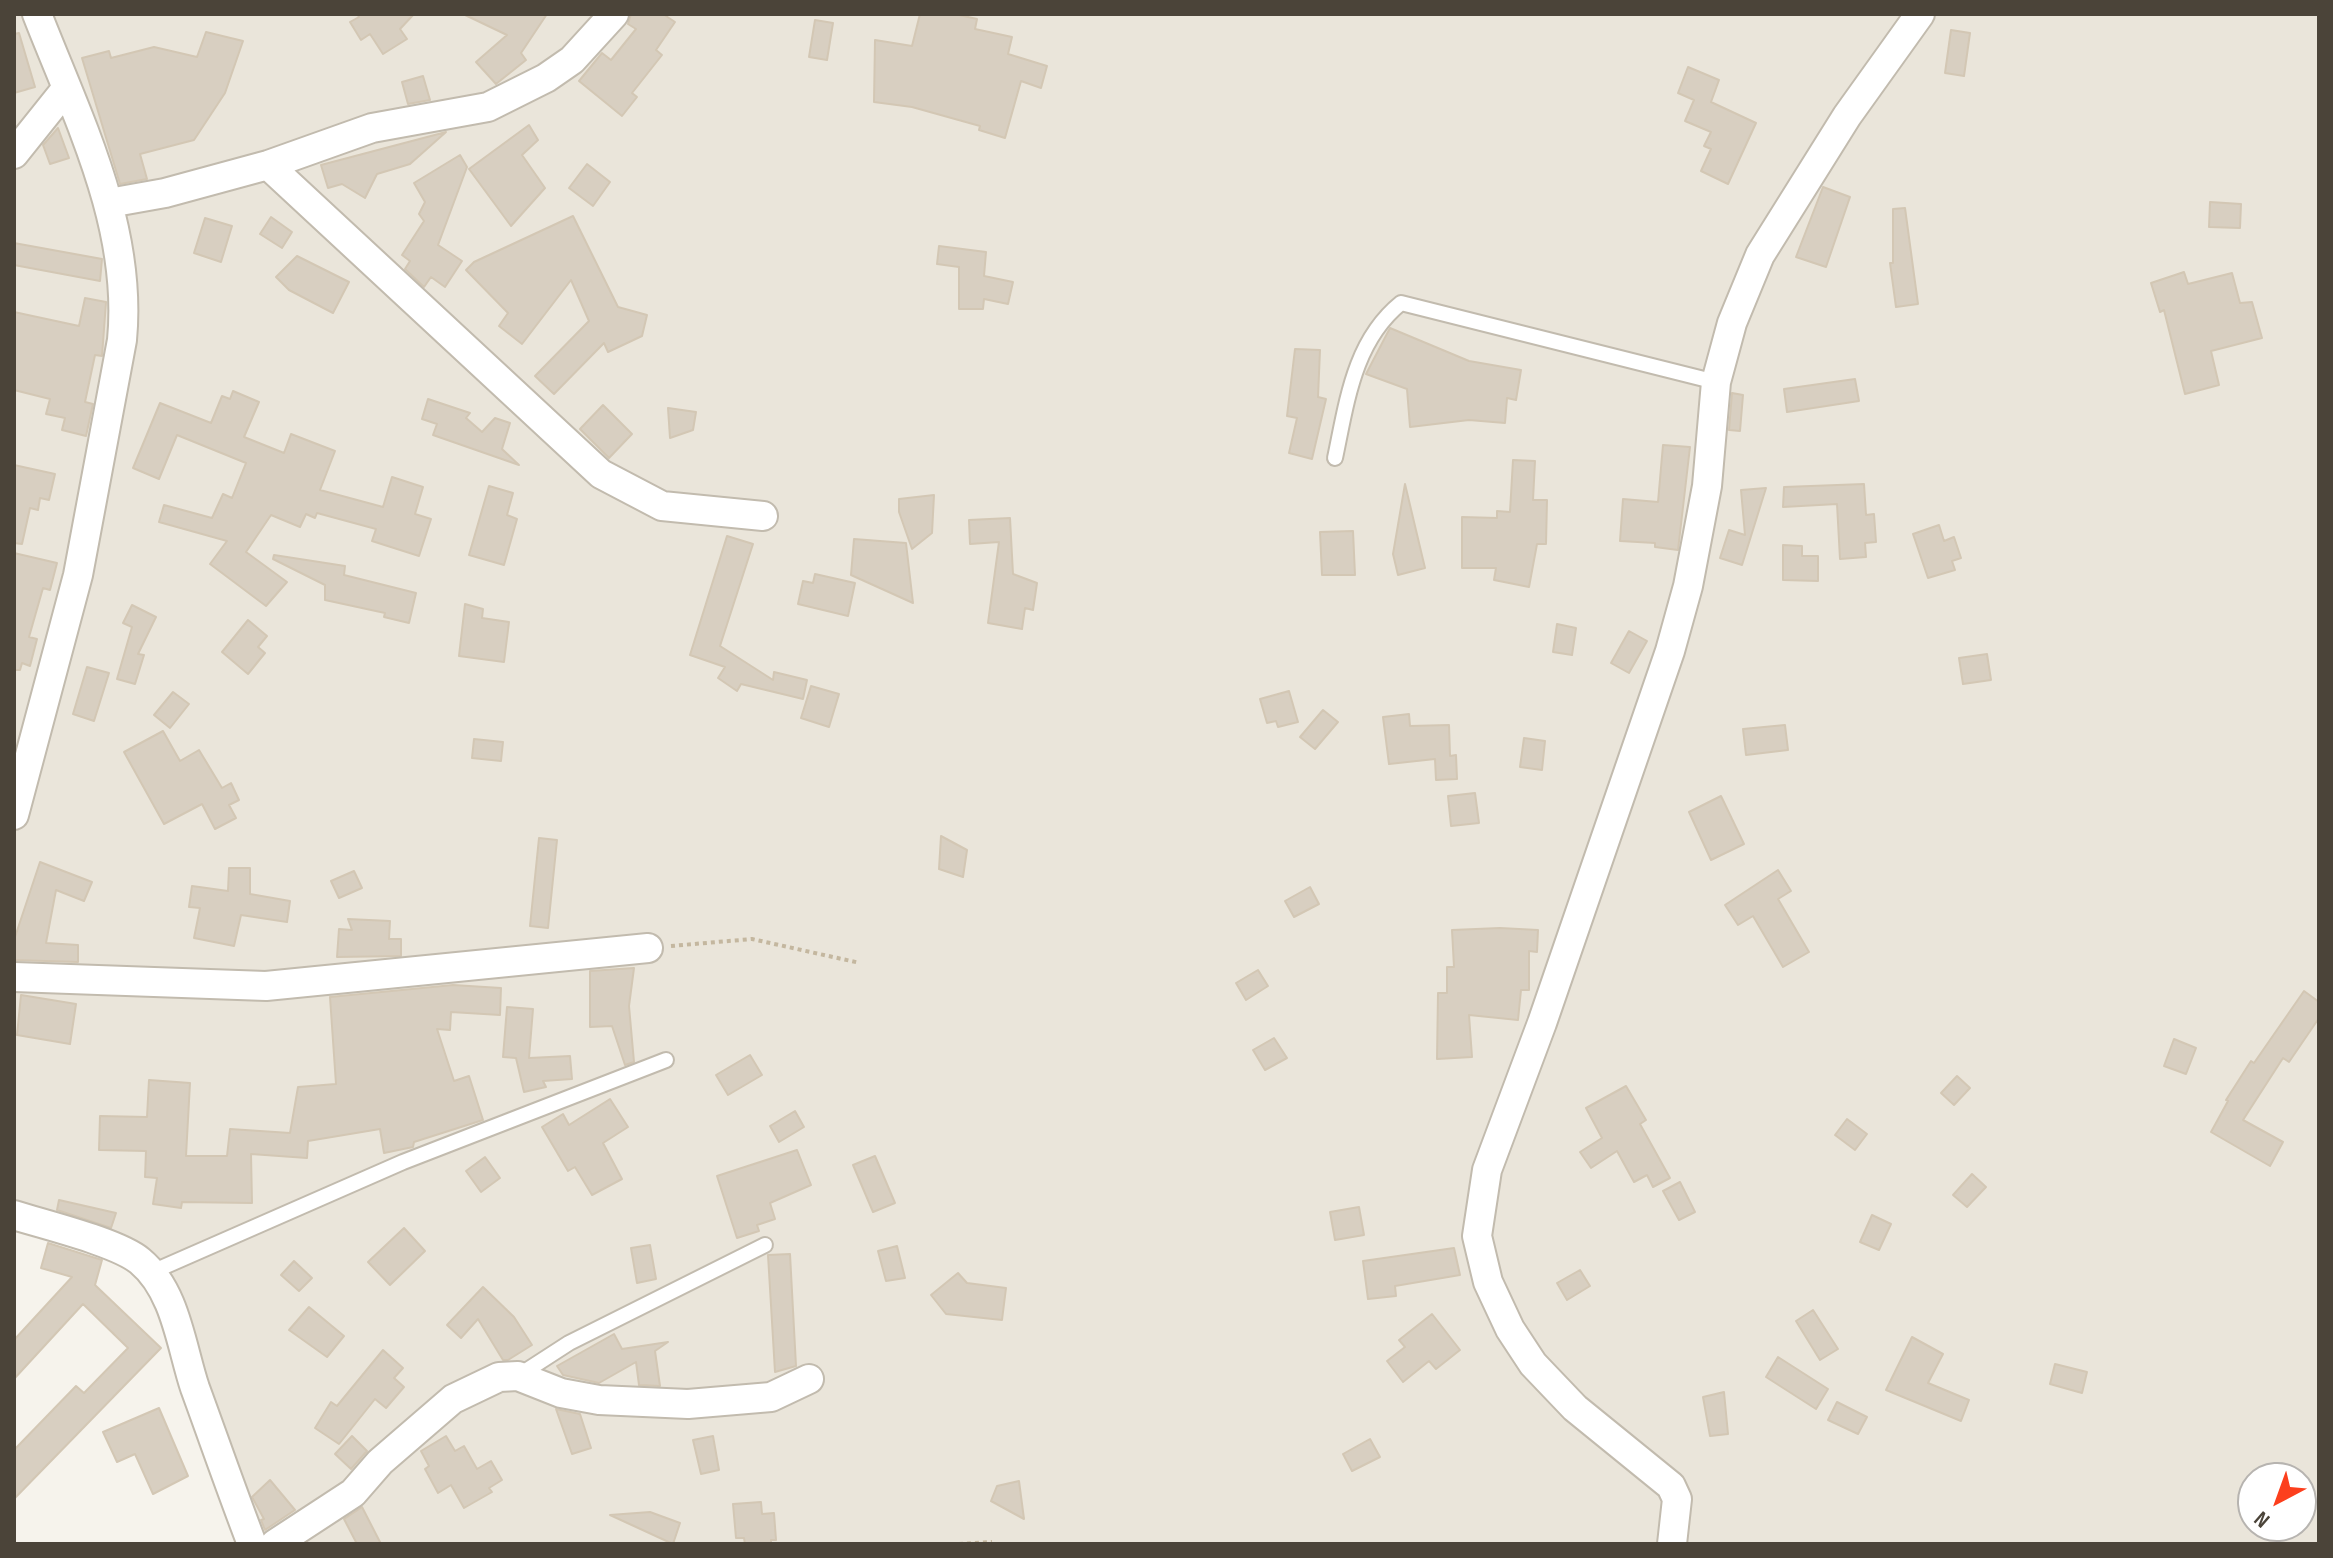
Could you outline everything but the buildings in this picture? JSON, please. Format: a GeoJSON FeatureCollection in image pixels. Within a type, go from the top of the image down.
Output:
{"type":"FeatureCollection","features":[{"type":"Feature","properties":{"kind":"street"},"geometry":{"type":"LineString","coordinates":[[14,812],[78,575],[122,340],[126,301],[123,262],[109,203],[37,14]]}},
{"type":"Feature","properties":{"kind":"street"},"geometry":{"type":"LineString","coordinates":[[109,203],[165,193],[268,165],[372,128],[488,107],[546,78],[572,60],[614,14]]}},
{"type":"Feature","properties":{"kind":"street"},"geometry":{"type":"LineString","coordinates":[[1672,1544],[1677,1499],[1671,1486],[1575,1408],[1533,1364],[1510,1329],[1488,1282],[1477,1236],[1487,1170],[1547,1008],[1681,612],[1707,486],[1716,382],[1732,323],[1760,255],[1847,116],[1920,14]]}},
{"type":"Feature","properties":{"kind":"street"},"geometry":{"type":"LineString","coordinates":[[14,154],[66,89]]}},
{"type":"Feature","properties":{"kind":"street"},"geometry":{"type":"LineString","coordinates":[[268,165],[601,474],[662,506],[763,516]]}},
{"type":"Feature","properties":{"kind":"street"},"geometry":{"type":"LineString","coordinates":[[14,977],[266,986],[648,948]]}},
{"type":"Feature","properties":{"kind":"street"},"geometry":{"type":"LineString","coordinates":[[14,1215],[137,1258],[152,1272],[170,1304],[194,1384],[252,1544]]}},
{"type":"Feature","properties":{"kind":"street"},"geometry":{"type":"LineString","coordinates":[[275,1544],[353,1493],[380,1462],[453,1399],[499,1377],[518,1376],[561,1393],[599,1400],[688,1404],[771,1397],[809,1379]]}},
{"type":"Feature","properties":{"kind":"lane"},"geometry":{"type":"LineString","coordinates":[[1335,458],[1357,363],[1379,321],[1401,303],[1716,382]]}},
{"type":"Feature","properties":{"kind":"lane"},"geometry":{"type":"LineString","coordinates":[[152,1272],[403,1162],[666,1060]]}},
{"type":"Feature","properties":{"kind":"lane"},"geometry":{"type":"LineString","coordinates":[[518,1376],[569,1343],[765,1245]]}},
{"type":"Feature","properties":{"kind":"path"},"geometry":{"type":"LineString","coordinates":[[648,948],[752,939],[860,963]]}},
{"type":"Feature","properties":{"kind":"path"},"geometry":{"type":"LineString","coordinates":[[959,1544],[992,1542]]}},
{"type":"Feature","properties":{"kind":"shaded area"},"geometry":{"type":"Polygon","coordinates":[[[14,14],[2319,14],[2319,1544],[254,1544],[152,1270],[14,1214],[14,14]]]}}]}
